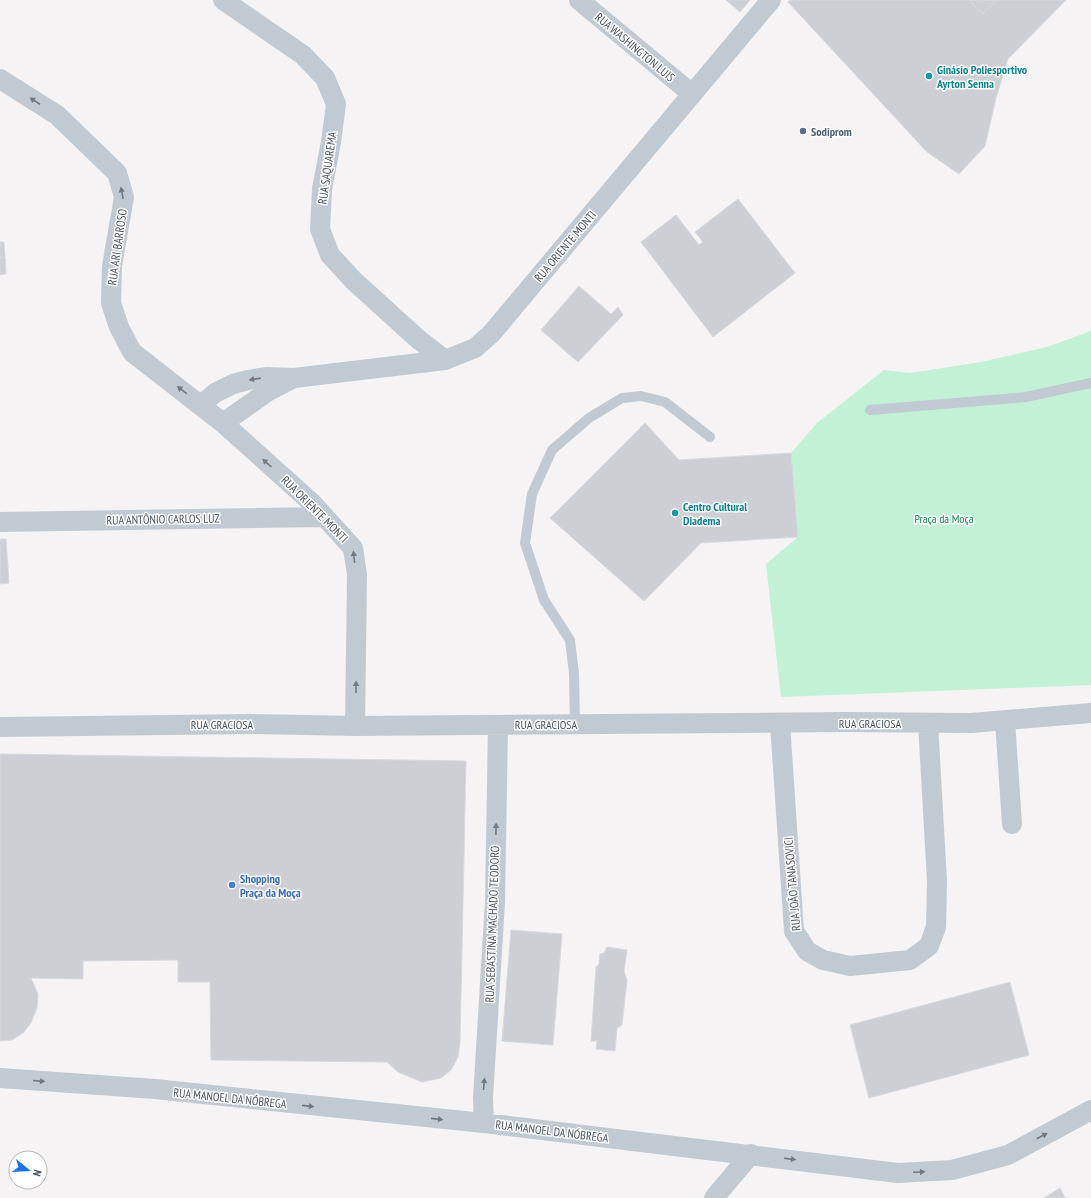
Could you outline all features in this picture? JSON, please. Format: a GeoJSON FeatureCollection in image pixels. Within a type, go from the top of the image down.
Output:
{"type":"FeatureCollection","features":[{"type":"Feature","properties":{"kind":"street","name":"RUA SAQUAREMA"},"geometry":{"type":"LineString","coordinates":[[224,0],[303,55],[325,78],[336,104],[322,190],[320,229],[330,256],[354,281],[418,339],[445,360]]}},
{"type":"Feature","properties":{"kind":"street","name":"RUA WASHINGTON LUIS"},"geometry":{"type":"LineString","coordinates":[[579,0],[692,94]]}},
{"type":"Feature","properties":{"kind":"street","name":"RUA ORIENTE MONTI"},"geometry":{"type":"LineString","coordinates":[[201,405],[215,393],[241,382],[266,377],[294,378],[445,360],[475,348],[491,334],[771,0]]}},
{"type":"Feature","properties":{"kind":"street","name":"RUA ARI BARROSO"},"geometry":{"type":"LineString","coordinates":[[0,79],[57,115],[117,173],[124,197],[112,266],[110,303],[118,327],[132,352],[224,423]]}},
{"type":"Feature","properties":{"kind":"street","name":"RUA ORIENTE MONTI"},"geometry":{"type":"LineString","coordinates":[[294,378],[267,392],[224,423],[325,517],[353,548],[357,575],[355,726]]}},
{"type":"Feature","properties":{"kind":"street","name":"RUA ANTÔNIO CARLOS LUZ"},"geometry":{"type":"LineString","coordinates":[[0,522],[325,517]]}},
{"type":"Feature","properties":{"kind":"street","name":"RUA GRACIOSA"},"geometry":{"type":"LineString","coordinates":[[0,727],[252,724],[355,726],[928,723],[1005,721],[1091,713]]}},
{"type":"Feature","properties":{"kind":"street"},"geometry":{"type":"LineString","coordinates":[[1005,721],[1012,824]]}},
{"type":"Feature","properties":{"kind":"street","name":"RUA JOÃO TANASOVICI"},"geometry":{"type":"LineString","coordinates":[[780,723],[794,931],[807,951],[823,960],[850,966],[910,960],[929,946],[936,927],[937,881],[928,723]]}},
{"type":"Feature","properties":{"kind":"street","name":"RUA SEBASTINA MACHADO TEODORO"},"geometry":{"type":"LineString","coordinates":[[484,1123],[483,1098],[495,902],[498,725]]}},
{"type":"Feature","properties":{"kind":"street","name":"RUA MANOEL DA NÓBREGA"},"geometry":{"type":"LineString","coordinates":[[0,1078],[155,1089],[484,1123],[751,1154],[898,1173],[952,1170],[1008,1154],[1091,1110]]}},
{"type":"Feature","properties":{"kind":"street"},"geometry":{"type":"LineString","coordinates":[[714,1198],[751,1154]]}},
{"type":"Feature","properties":{"kind":"lane"},"geometry":{"type":"LineString","coordinates":[[870,410],[1026,397],[1091,383]]}},
{"type":"Feature","properties":{"kind":"lane"},"geometry":{"type":"LineString","coordinates":[[575,724],[574,674],[570,640],[544,600],[525,543],[532,494],[552,450],[590,418],[622,398],[641,396],[665,402],[710,437]]}},
{"type":"Feature","properties":{"kind":"green space","name":"Praça da Moça"},"geometry":{"type":"Polygon","coordinates":[[[1091,331],[1091,685],[781,697],[766,564],[798,537],[791,453],[817,423],[884,370],[910,373],[981,362],[1047,347],[1091,331]]]}},
{"type":"Feature","properties":{"kind":"building"},"geometry":{"type":"Polygon","coordinates":[[[726,0],[750,0],[740,12],[726,0]]]}},
{"type":"Feature","properties":{"kind":"building","name":"Ginásio Poliesportivo Ayrton Senna"},"geometry":{"type":"Polygon","coordinates":[[[790,0],[1066,0],[1008,59],[996,98],[985,146],[959,174],[927,152],[788,2],[790,0]]]}},
{"type":"Feature","properties":{"kind":"building"},"geometry":{"type":"Polygon","coordinates":[[[969,0],[997,0],[983,14],[969,0]]]}},
{"type":"Feature","properties":{"kind":"building"},"geometry":{"type":"Polygon","coordinates":[[[738,199],[795,273],[713,337],[641,242],[676,215],[699,245],[703,242],[695,232],[738,199]]]}},
{"type":"Feature","properties":{"kind":"building"},"geometry":{"type":"Polygon","coordinates":[[[0,242],[4,242],[5,257],[0,258],[0,242]]]}},
{"type":"Feature","properties":{"kind":"building"},"geometry":{"type":"Polygon","coordinates":[[[5,257],[6,274],[0,275],[0,258],[5,257]]]}},
{"type":"Feature","properties":{"kind":"building"},"geometry":{"type":"Polygon","coordinates":[[[579,286],[611,314],[618,307],[623,315],[578,362],[541,330],[579,286]]]}},
{"type":"Feature","properties":{"kind":"building","name":"Centro Cultural Diadema"},"geometry":{"type":"Polygon","coordinates":[[[645,423],[679,460],[791,453],[798,537],[701,543],[644,601],[550,518],[645,423]]]}},
{"type":"Feature","properties":{"kind":"building"},"geometry":{"type":"Polygon","coordinates":[[[0,539],[6,539],[9,583],[0,584],[0,539]]]}},
{"type":"Feature","properties":{"kind":"building","name":"Shopping Praça da Moça"},"geometry":{"type":"Polygon","coordinates":[[[0,754],[466,761],[460,1043],[458,1057],[451,1070],[441,1078],[422,1082],[398,1072],[387,1062],[211,1060],[210,982],[178,982],[178,960],[83,961],[83,979],[31,978],[38,994],[37,1008],[31,1023],[23,1033],[12,1040],[0,1041],[0,754]]]}},
{"type":"Feature","properties":{"kind":"building"},"geometry":{"type":"Polygon","coordinates":[[[511,930],[562,934],[553,1045],[502,1041],[511,930]]]}},
{"type":"Feature","properties":{"kind":"building"},"geometry":{"type":"Polygon","coordinates":[[[607,947],[627,950],[624,971],[627,980],[622,1025],[617,1028],[615,1051],[596,1049],[597,1041],[591,1041],[596,967],[599,964],[600,954],[604,953],[607,947]]]}},
{"type":"Feature","properties":{"kind":"building"},"geometry":{"type":"Polygon","coordinates":[[[1010,982],[1029,1055],[869,1098],[850,1025],[1010,982]]]}},
{"type":"Feature","properties":{"kind":"building"},"geometry":{"type":"Polygon","coordinates":[[[1060,1188],[1065,1198],[1044,1198],[1060,1188]]]}},
{"type":"Feature","properties":{"kind":"place","name":"Ginásio Poliesportivo Ayrton Senna"},"geometry":{"type":"Point","coordinates":[929,76]}},
{"type":"Feature","properties":{"kind":"place","name":"Sodiprom"},"geometry":{"type":"Point","coordinates":[803,131]}},
{"type":"Feature","properties":{"kind":"place","name":"Centro Cultural Diadema"},"geometry":{"type":"Point","coordinates":[675,513]}},
{"type":"Feature","properties":{"kind":"place","name":"Shopping Praça da Moça"},"geometry":{"type":"Point","coordinates":[232,885]}}]}
